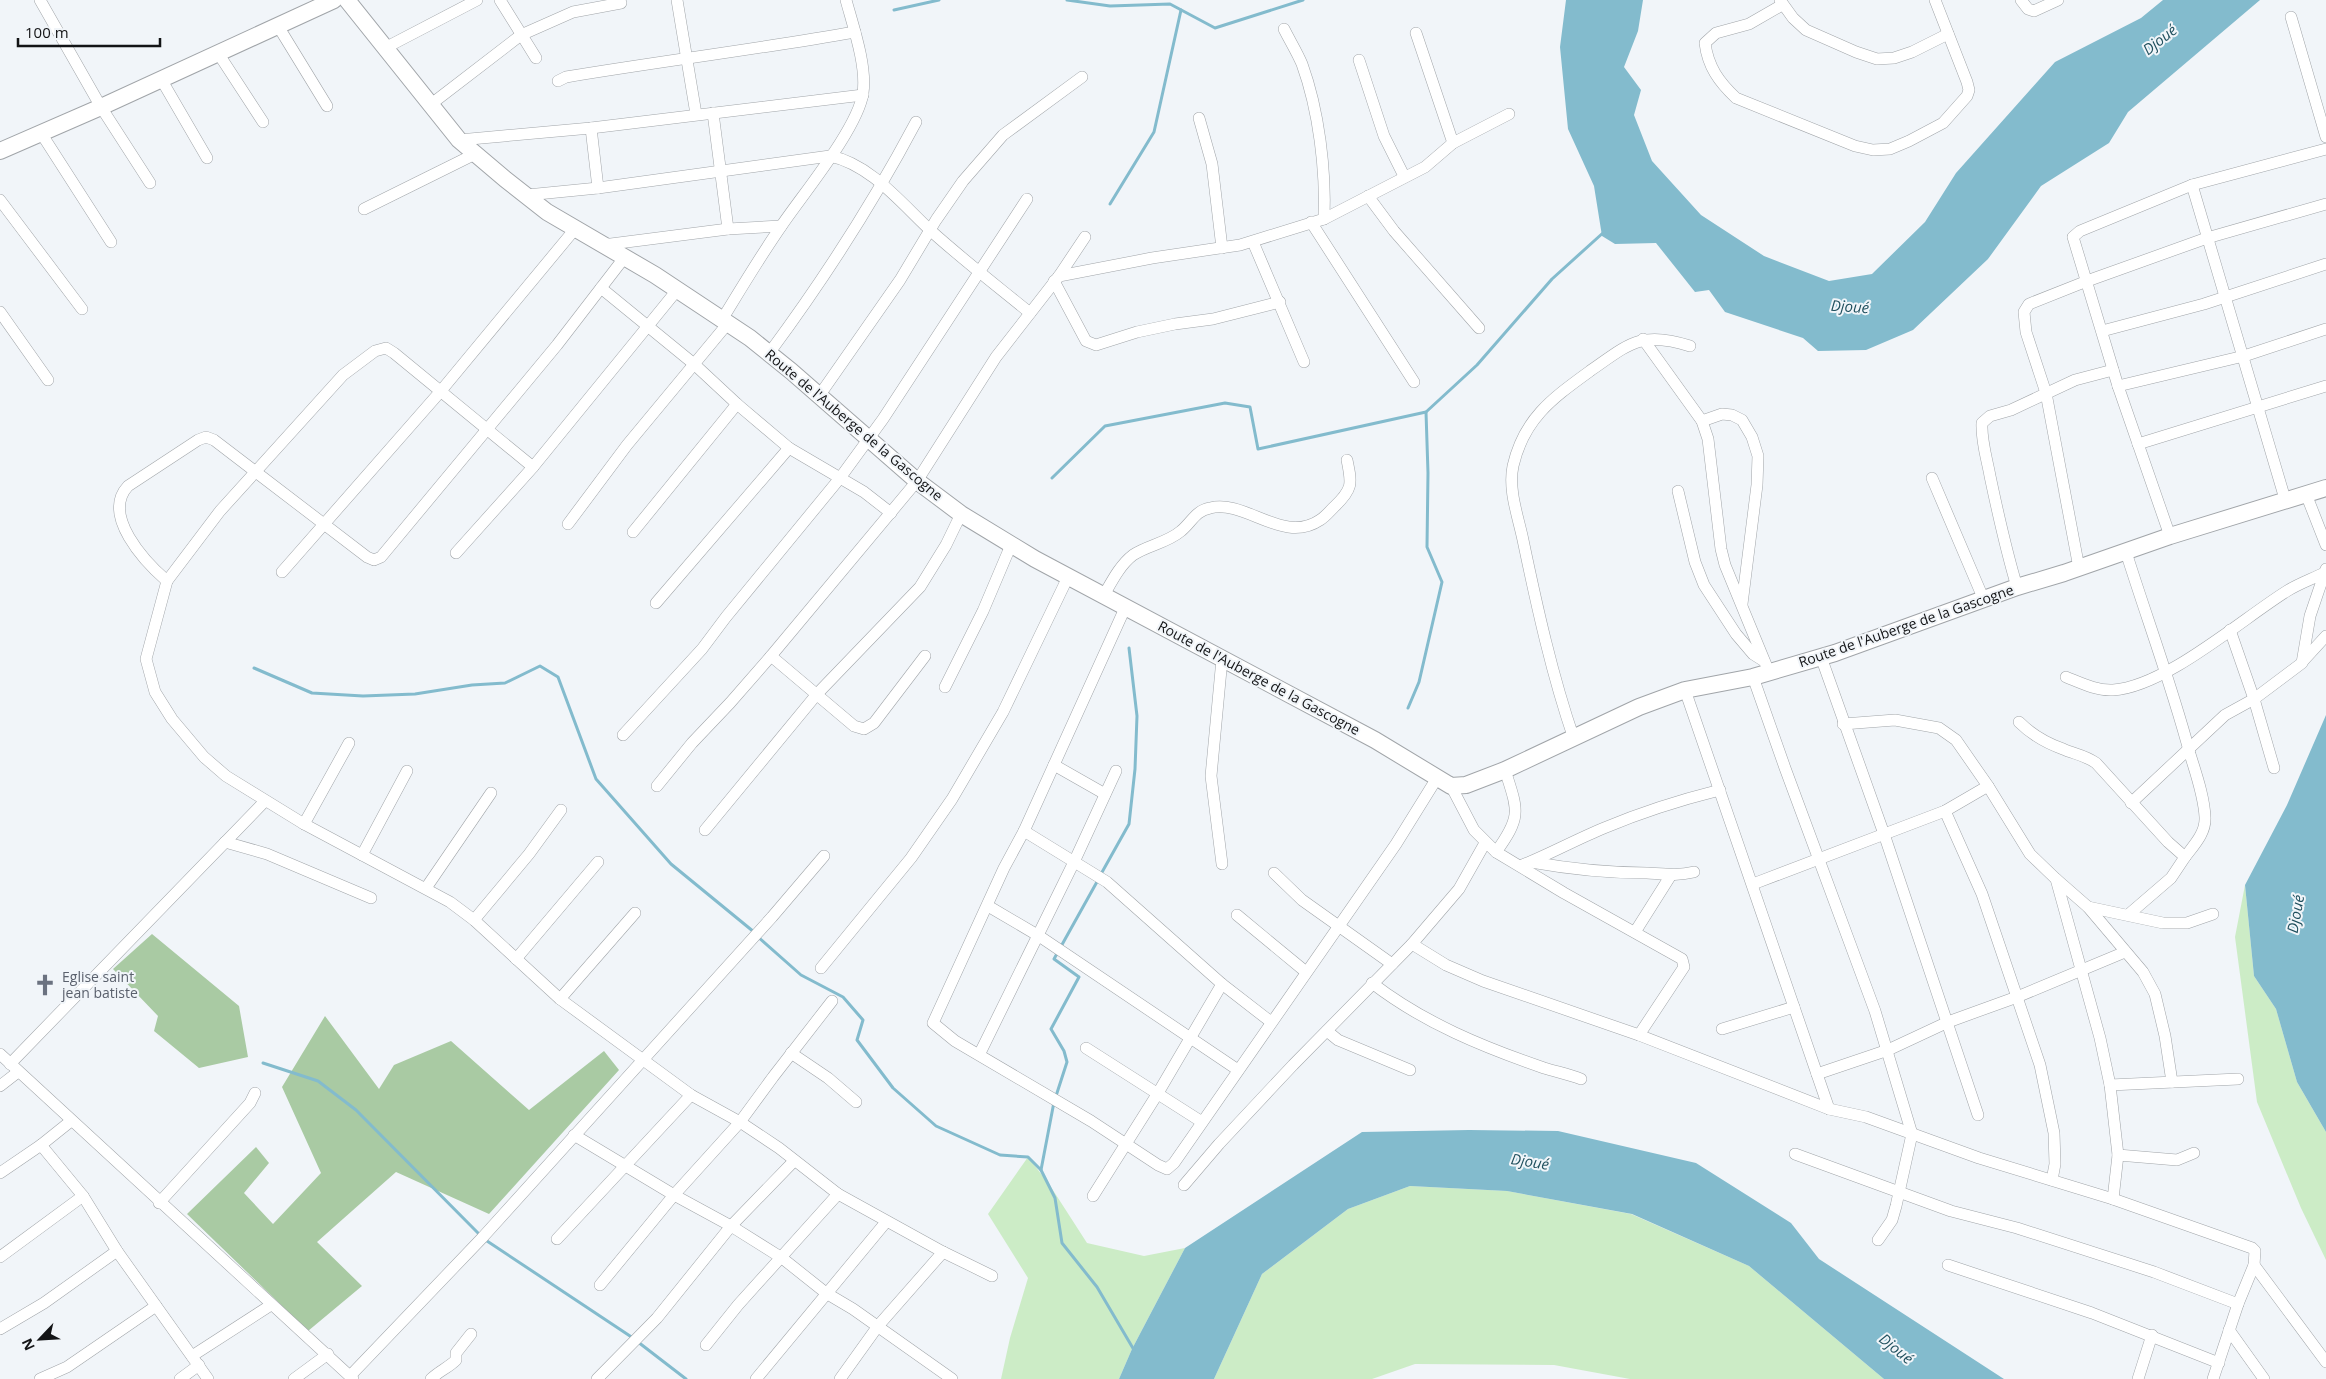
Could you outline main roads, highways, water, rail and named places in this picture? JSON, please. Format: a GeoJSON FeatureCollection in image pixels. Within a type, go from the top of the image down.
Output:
{"type":"FeatureCollection","features":[{"type":"Feature","properties":{"kind":"water","name":"Djoué"},"geometry":{"type":"Polygon","coordinates":[[[1566,0],[1643,0],[1638,31],[1624,67],[1641,90],[1634,115],[1652,161],[1701,215],[1764,256],[1829,281],[1872,274],[1925,222],[1956,173],[2055,62],[2141,18],[2163,0],[2260,0],[2128,112],[2109,143],[2041,186],[1988,259],[1913,330],[1866,350],[1818,351],[1803,338],[1725,312],[1709,290],[1695,292],[1656,243],[1615,244],[1602,236],[1594,186],[1568,129],[1560,47],[1566,0]]]}},
{"type":"Feature","properties":{"kind":"water","name":"Djoué"},"geometry":{"type":"Polygon","coordinates":[[[2326,715],[2326,1132],[2297,1082],[2276,1009],[2254,976],[2245,885],[2287,805],[2326,715]]]}},
{"type":"Feature","properties":{"kind":"water","name":"Djoué"},"geometry":{"type":"Polygon","coordinates":[[[1558,1131],[1696,1163],[1791,1223],[1819,1259],[2004,1379],[1884,1379],[1749,1266],[1632,1214],[1507,1191],[1410,1186],[1348,1209],[1262,1274],[1214,1379],[1119,1379],[1132,1349],[1185,1248],[1362,1132],[1558,1131]]]}},
{"type":"Feature","properties":{"kind":"waterway"},"geometry":{"type":"LineString","coordinates":[[894,10],[939,0]]}},
{"type":"Feature","properties":{"kind":"waterway"},"geometry":{"type":"LineString","coordinates":[[1067,0],[1110,6],[1170,4],[1215,28],[1303,0]]}},
{"type":"Feature","properties":{"kind":"waterway"},"geometry":{"type":"LineString","coordinates":[[1110,204],[1154,132],[1181,10]]}},
{"type":"Feature","properties":{"kind":"waterway"},"geometry":{"type":"LineString","coordinates":[[1052,478],[1105,426],[1225,403],[1250,407],[1258,449],[1426,412],[1477,365],[1552,279],[1604,232]]}},
{"type":"Feature","properties":{"kind":"waterway"},"geometry":{"type":"LineString","coordinates":[[1408,708],[1419,682],[1442,582],[1427,547],[1428,473],[1426,412]]}},
{"type":"Feature","properties":{"kind":"waterway"},"geometry":{"type":"LineString","coordinates":[[1101,874],[1129,824],[1135,769],[1137,716],[1129,648]]}},
{"type":"Feature","properties":{"kind":"waterway"},"geometry":{"type":"LineString","coordinates":[[254,668],[312,693],[363,696],[415,694],[472,685],[505,683],[540,666],[558,677],[596,779],[671,864],[754,932]]}},
{"type":"Feature","properties":{"kind":"waterway"},"geometry":{"type":"LineString","coordinates":[[1056,1096],[1067,1062],[1064,1051],[1051,1029],[1079,977],[1054,959],[1098,880]]}},
{"type":"Feature","properties":{"kind":"waterway"},"geometry":{"type":"LineString","coordinates":[[758,937],[801,975],[843,997],[863,1020],[857,1040],[893,1088],[936,1126],[1000,1155],[1028,1157],[1041,1170],[1055,1198],[1062,1243],[1097,1287],[1134,1350]]}},
{"type":"Feature","properties":{"kind":"waterway"},"geometry":{"type":"LineString","coordinates":[[263,1063],[318,1081],[356,1110],[480,1235]]}},
{"type":"Feature","properties":{"kind":"waterway"},"geometry":{"type":"LineString","coordinates":[[1041,1170],[1054,1102]]}},
{"type":"Feature","properties":{"kind":"waterway"},"geometry":{"type":"LineString","coordinates":[[484,1239],[633,1338]]}},
{"type":"Feature","properties":{"kind":"waterway"},"geometry":{"type":"LineString","coordinates":[[638,1342],[686,1379]]}},
{"type":"Feature","properties":{"kind":"place","name":"Eglise saint jean batiste"},"geometry":{"type":"Point","coordinates":[45,985]}}]}
